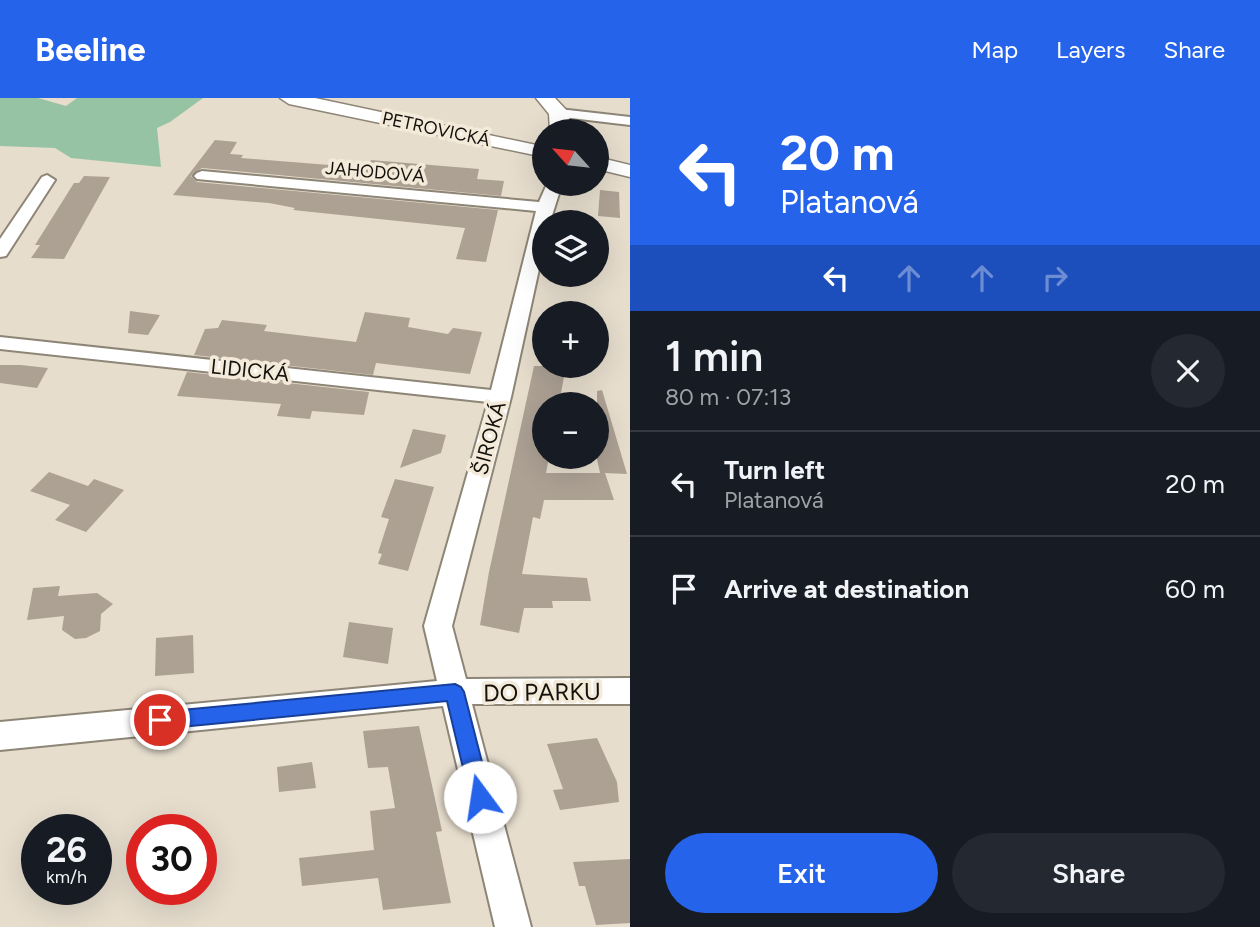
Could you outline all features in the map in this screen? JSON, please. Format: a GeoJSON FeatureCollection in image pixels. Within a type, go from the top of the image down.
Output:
{"type":"FeatureCollection","features":[{"type":"Feature","properties":{"kind":"main road","name":"PETROVICKÁ"},"geometry":{"type":"LineString","coordinates":[[289,98],[532,152]]}},
{"type":"Feature","properties":{"kind":"main road"},"geometry":{"type":"LineString","coordinates":[[545,98],[557,119]]}},
{"type":"Feature","properties":{"kind":"main road"},"geometry":{"type":"LineString","coordinates":[[609,166],[630,171]]}},
{"type":"Feature","properties":{"kind":"street"},"geometry":{"type":"LineString","coordinates":[[609,121],[630,121]]}},
{"type":"Feature","properties":{"kind":"street","name":"JAHODOVÁ"},"geometry":{"type":"LineString","coordinates":[[202,176],[545,207]]}},
{"type":"Feature","properties":{"kind":"street"},"geometry":{"type":"LineString","coordinates":[[0,252],[47,180]]}},
{"type":"Feature","properties":{"kind":"street","name":"ŠIROKÁ"},"geometry":{"type":"LineString","coordinates":[[513,927],[438,626],[500,397],[549,196]]}},
{"type":"Feature","properties":{"kind":"street","name":"LIDICKÁ"},"geometry":{"type":"LineString","coordinates":[[0,343],[500,397]]}},
{"type":"Feature","properties":{"kind":"street","name":"DO PARKU"},"geometry":{"type":"LineString","coordinates":[[0,736],[455,692],[630,691]]}},
{"type":"Feature","properties":{"kind":"green space"},"geometry":{"type":"Polygon","coordinates":[[[0,98],[38,98],[66,106],[77,98],[203,98],[157,128],[161,167],[71,158],[55,148],[0,146],[0,98]]]}},
{"type":"Feature","properties":{"kind":"building"},"geometry":{"type":"Polygon","coordinates":[[[215,140],[237,142],[230,154],[243,155],[241,158],[367,168],[371,160],[479,169],[477,179],[504,181],[501,196],[202,168],[191,176],[197,182],[498,210],[486,262],[456,259],[465,228],[293,210],[295,208],[269,203],[173,195],[215,140]]]}},
{"type":"Feature","properties":{"kind":"building"},"geometry":{"type":"Polygon","coordinates":[[[84,176],[110,177],[64,259],[31,258],[40,245],[35,245],[74,183],[79,183],[84,176]]]}},
{"type":"Feature","properties":{"kind":"building"},"geometry":{"type":"Polygon","coordinates":[[[609,191],[619,192],[620,218],[609,217],[609,210],[598,210],[600,196],[609,196],[609,191]]]}},
{"type":"Feature","properties":{"kind":"building"},"geometry":{"type":"Polygon","coordinates":[[[130,311],[160,315],[148,335],[128,333],[130,311]]]}},
{"type":"Feature","properties":{"kind":"building"},"geometry":{"type":"Polygon","coordinates":[[[365,312],[410,318],[408,327],[448,334],[453,328],[482,332],[470,374],[376,363],[373,375],[194,355],[205,329],[218,328],[222,320],[267,325],[264,331],[356,342],[365,312]]]}},
{"type":"Feature","properties":{"kind":"building"},"geometry":{"type":"Polygon","coordinates":[[[0,365],[48,368],[37,388],[0,383],[0,365]]]}},
{"type":"Feature","properties":{"kind":"building"},"geometry":{"type":"Polygon","coordinates":[[[187,372],[369,392],[364,415],[312,411],[310,419],[277,416],[281,404],[177,396],[187,372]]]}},
{"type":"Feature","properties":{"kind":"building"},"geometry":{"type":"Polygon","coordinates":[[[532,375],[532,378],[564,378],[561,392],[532,392],[532,469],[547,469],[546,473],[600,473],[599,469],[609,469],[609,414],[627,474],[605,473],[614,500],[544,500],[540,519],[533,517],[522,574],[587,578],[591,601],[552,601],[553,608],[524,608],[519,633],[480,625],[532,375]]]}},
{"type":"Feature","properties":{"kind":"building"},"geometry":{"type":"Polygon","coordinates":[[[413,429],[446,435],[441,453],[400,468],[413,429]]]}},
{"type":"Feature","properties":{"kind":"building"},"geometry":{"type":"Polygon","coordinates":[[[49,472],[88,486],[94,479],[124,490],[86,532],[55,520],[70,505],[30,491],[49,472]]]}},
{"type":"Feature","properties":{"kind":"building"},"geometry":{"type":"Polygon","coordinates":[[[395,479],[434,487],[408,571],[378,564],[382,554],[378,553],[389,519],[381,517],[395,479]]]}},
{"type":"Feature","properties":{"kind":"building"},"geometry":{"type":"Polygon","coordinates":[[[60,586],[58,596],[97,593],[113,604],[101,614],[100,631],[86,638],[75,639],[62,630],[64,616],[27,620],[33,588],[60,586]]]}},
{"type":"Feature","properties":{"kind":"building"},"geometry":{"type":"Polygon","coordinates":[[[349,622],[393,628],[388,664],[343,657],[349,622]]]}},
{"type":"Feature","properties":{"kind":"building"},"geometry":{"type":"Polygon","coordinates":[[[193,635],[194,673],[155,676],[156,638],[193,635]]]}},
{"type":"Feature","properties":{"kind":"building"},"geometry":{"type":"Polygon","coordinates":[[[419,726],[442,831],[436,832],[451,903],[383,910],[378,878],[302,886],[299,858],[374,850],[370,811],[395,808],[388,767],[368,768],[363,731],[419,726]]]}},
{"type":"Feature","properties":{"kind":"building"},"geometry":{"type":"Polygon","coordinates":[[[597,738],[617,782],[619,802],[560,810],[553,790],[563,789],[547,744],[597,738]]]}},
{"type":"Feature","properties":{"kind":"building"},"geometry":{"type":"Polygon","coordinates":[[[312,762],[316,788],[279,792],[277,767],[312,762]]]}},
{"type":"Feature","properties":{"kind":"building"},"geometry":{"type":"Polygon","coordinates":[[[630,859],[630,923],[596,925],[585,886],[579,886],[573,862],[630,859]]]}},
{"type":"Feature","properties":{"kind":"route"},"geometry":{"type":"LineString","coordinates":[[160,720],[455,692],[480,797]]}}]}
